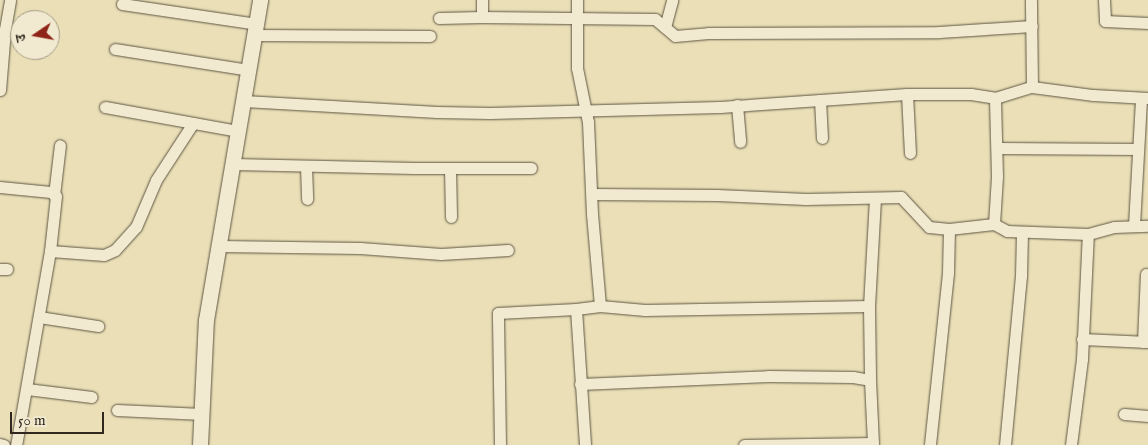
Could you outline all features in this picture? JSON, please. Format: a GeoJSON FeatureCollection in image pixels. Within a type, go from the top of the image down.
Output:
{"type":"FeatureCollection","features":[{"type":"Feature","properties":{"kind":"street"},"geometry":{"type":"LineString","coordinates":[[0,90],[5,29],[10,0]]}},
{"type":"Feature","properties":{"kind":"street"},"geometry":{"type":"LineString","coordinates":[[200,445],[206,320],[240,131],[260,0]]}},
{"type":"Feature","properties":{"kind":"street"},"geometry":{"type":"LineString","coordinates":[[482,0],[482,17]]}},
{"type":"Feature","properties":{"kind":"street"},"geometry":{"type":"LineString","coordinates":[[577,0],[577,68],[586,110],[600,306]]}},
{"type":"Feature","properties":{"kind":"street"},"geometry":{"type":"LineString","coordinates":[[665,27],[672,0]]}},
{"type":"Feature","properties":{"kind":"street"},"geometry":{"type":"LineString","coordinates":[[1031,0],[1032,87]]}},
{"type":"Feature","properties":{"kind":"street"},"geometry":{"type":"LineString","coordinates":[[1104,0],[1106,21],[1148,22]]}},
{"type":"Feature","properties":{"kind":"street"},"geometry":{"type":"LineString","coordinates":[[122,4],[256,30],[430,36]]}},
{"type":"Feature","properties":{"kind":"street"},"geometry":{"type":"LineString","coordinates":[[439,18],[655,19],[676,36],[708,33],[939,32],[1032,26]]}},
{"type":"Feature","properties":{"kind":"street"},"geometry":{"type":"LineString","coordinates":[[115,49],[249,70]]}},
{"type":"Feature","properties":{"kind":"street"},"geometry":{"type":"LineString","coordinates":[[244,101],[437,112],[737,105],[907,94],[971,94],[995,98],[1032,87],[1093,95],[1145,98],[1138,149],[1143,179],[1134,225]]}},
{"type":"Feature","properties":{"kind":"street"},"geometry":{"type":"LineString","coordinates":[[907,94],[910,153]]}},
{"type":"Feature","properties":{"kind":"street"},"geometry":{"type":"LineString","coordinates":[[994,224],[997,148],[995,98]]}},
{"type":"Feature","properties":{"kind":"street"},"geometry":{"type":"LineString","coordinates":[[820,100],[822,138]]}},
{"type":"Feature","properties":{"kind":"street"},"geometry":{"type":"LineString","coordinates":[[737,105],[740,142]]}},
{"type":"Feature","properties":{"kind":"street"},"geometry":{"type":"LineString","coordinates":[[105,107],[240,131]]}},
{"type":"Feature","properties":{"kind":"street"},"geometry":{"type":"LineString","coordinates":[[50,251],[104,255],[115,250],[136,227],[156,180],[193,123]]}},
{"type":"Feature","properties":{"kind":"street"},"geometry":{"type":"LineString","coordinates":[[16,445],[50,251],[60,145]]}},
{"type":"Feature","properties":{"kind":"street"},"geometry":{"type":"LineString","coordinates":[[997,148],[1138,149]]}},
{"type":"Feature","properties":{"kind":"street"},"geometry":{"type":"LineString","coordinates":[[233,164],[531,168]]}},
{"type":"Feature","properties":{"kind":"street"},"geometry":{"type":"LineString","coordinates":[[306,166],[307,199]]}},
{"type":"Feature","properties":{"kind":"street"},"geometry":{"type":"LineString","coordinates":[[450,168],[451,218]]}},
{"type":"Feature","properties":{"kind":"street"},"geometry":{"type":"LineString","coordinates":[[0,187],[51,192],[54,195]]}},
{"type":"Feature","properties":{"kind":"street"},"geometry":{"type":"LineString","coordinates":[[592,194],[901,197],[929,227],[949,229],[994,224],[1007,231],[1088,234],[1114,227],[1148,226]]}},
{"type":"Feature","properties":{"kind":"street"},"geometry":{"type":"LineString","coordinates":[[744,444],[873,443],[869,306],[875,198]]}},
{"type":"Feature","properties":{"kind":"street"},"geometry":{"type":"LineString","coordinates":[[930,445],[948,273],[949,229]]}},
{"type":"Feature","properties":{"kind":"street"},"geometry":{"type":"LineString","coordinates":[[1005,445],[1021,276],[1022,232]]}},
{"type":"Feature","properties":{"kind":"street"},"geometry":{"type":"LineString","coordinates":[[1071,445],[1082,359],[1088,234]]}},
{"type":"Feature","properties":{"kind":"street"},"geometry":{"type":"LineString","coordinates":[[219,246],[360,248],[459,254],[508,250]]}},
{"type":"Feature","properties":{"kind":"street"},"geometry":{"type":"LineString","coordinates":[[1082,338],[1145,342],[1146,274]]}},
{"type":"Feature","properties":{"kind":"street"},"geometry":{"type":"LineString","coordinates":[[500,445],[498,313],[600,306],[646,310],[869,306]]}},
{"type":"Feature","properties":{"kind":"street"},"geometry":{"type":"LineString","coordinates":[[576,309],[585,445]]}},
{"type":"Feature","properties":{"kind":"street"},"geometry":{"type":"LineString","coordinates":[[39,317],[98,326]]}},
{"type":"Feature","properties":{"kind":"street"},"geometry":{"type":"LineString","coordinates":[[580,384],[758,376],[853,377],[870,380]]}},
{"type":"Feature","properties":{"kind":"street"},"geometry":{"type":"LineString","coordinates":[[27,389],[92,397]]}},
{"type":"Feature","properties":{"kind":"street"},"geometry":{"type":"LineString","coordinates":[[118,410],[202,414]]}},
{"type":"Feature","properties":{"kind":"street"},"geometry":{"type":"LineString","coordinates":[[1124,414],[1148,416]]}},
{"type":"Feature","properties":{"kind":"street"},"geometry":{"type":"LineString","coordinates":[[0,444],[4,445]]}}]}
